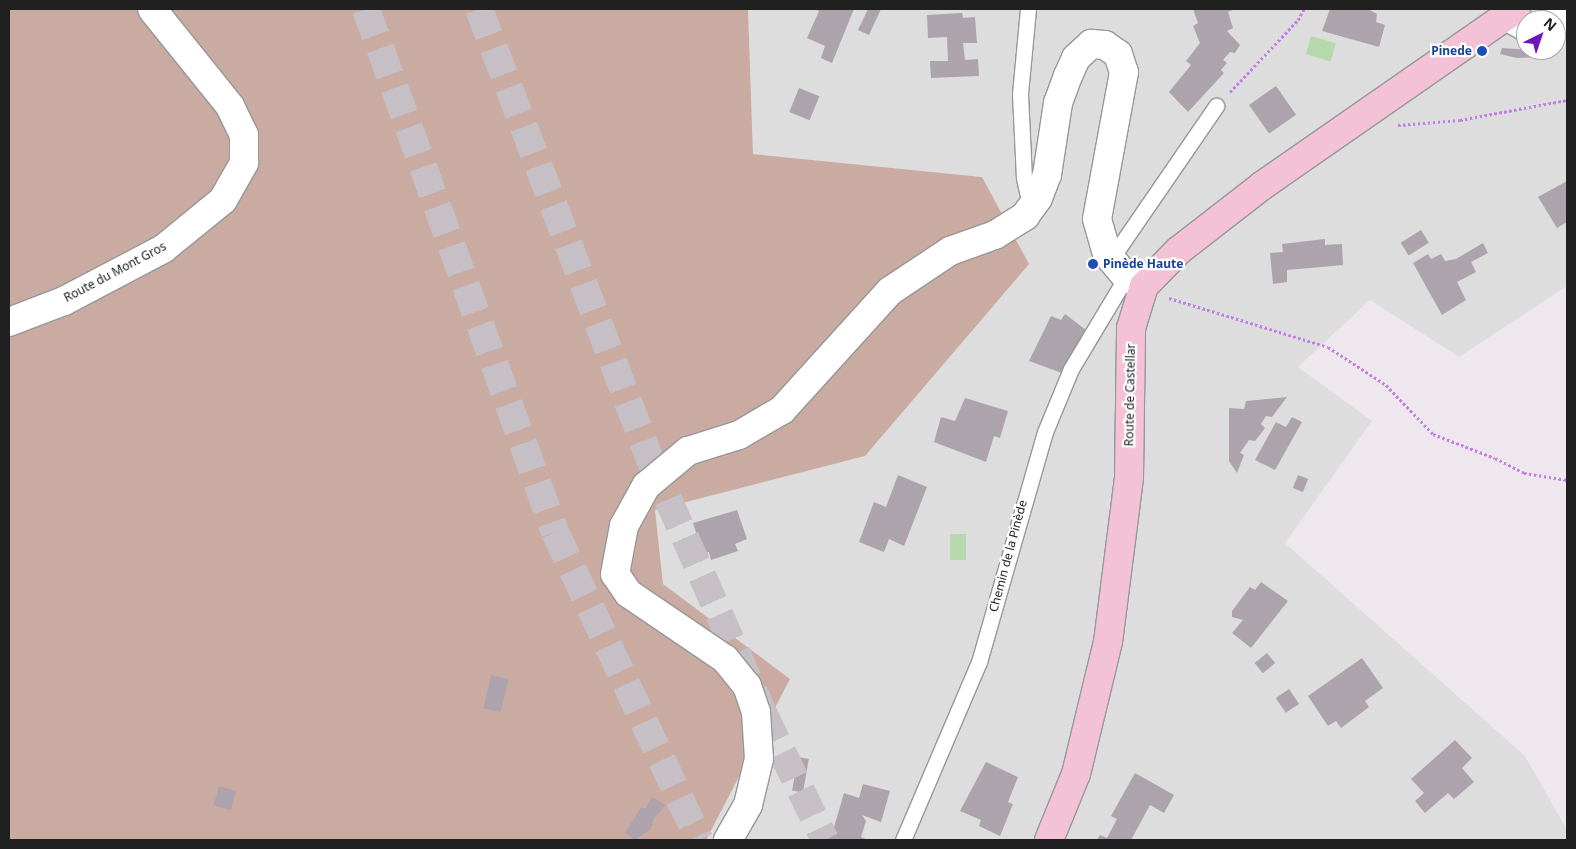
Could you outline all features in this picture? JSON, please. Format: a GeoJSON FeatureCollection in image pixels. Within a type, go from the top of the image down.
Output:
{"type":"FeatureCollection","features":[{"type":"Feature","properties":{"kind":"street","name":"Route du Mont Gros"},"geometry":{"type":"LineString","coordinates":[[9,322],[64,300],[163,249],[224,200],[244,163],[244,135],[230,106],[152,9]]}},
{"type":"Feature","properties":{"kind":"street","name":"Route de Castellar"},"geometry":{"type":"LineString","coordinates":[[1049,840],[1076,774],[1108,642],[1129,477],[1131,328],[1127,274],[1178,251],[1263,185],[1516,17]]}},
{"type":"Feature","properties":{"kind":"street"},"geometry":{"type":"LineString","coordinates":[[728,840],[748,805],[759,759],[756,712],[747,686],[725,659],[628,593],[615,574],[624,526],[646,486],[688,451],[739,435],[782,410],[890,291],[950,251],[995,235],[1025,216],[1038,198],[1047,175],[1058,103],[1076,58],[1091,44],[1105,45],[1118,54],[1124,72],[1097,219],[1127,274]]}},
{"type":"Feature","properties":{"kind":"lane"},"geometry":{"type":"LineString","coordinates":[[1028,9],[1020,94],[1024,178],[1027,192],[1038,198]]}},
{"type":"Feature","properties":{"kind":"lane","name":"Chemin de la Pinède"},"geometry":{"type":"LineString","coordinates":[[903,840],[979,662],[1045,432],[1071,369],[1127,274],[1216,106]]}},
{"type":"Feature","properties":{"kind":"path"},"geometry":{"type":"LineString","coordinates":[[1216,106],[1252,72],[1304,9]]}},
{"type":"Feature","properties":{"kind":"path"},"geometry":{"type":"LineString","coordinates":[[1393,125],[1460,120],[1567,100]]}},
{"type":"Feature","properties":{"kind":"path"},"geometry":{"type":"LineString","coordinates":[[1127,274],[1187,307],[1328,347],[1386,385],[1433,434],[1495,458],[1524,473],[1567,480]]}},
{"type":"Feature","properties":{"kind":"shaded area"},"geometry":{"type":"Polygon","coordinates":[[[9,9],[748,9],[753,154],[982,177],[1029,264],[865,456],[655,510],[663,584],[790,679],[706,840],[9,840],[9,9]]]}},
{"type":"Feature","properties":{"kind":"shaded area"},"geometry":{"type":"Polygon","coordinates":[[[748,9],[1567,9],[1567,286],[1459,357],[1370,300],[1298,367],[1372,421],[1285,543],[1525,756],[1567,830],[1567,840],[706,840],[790,679],[663,584],[655,510],[865,456],[982,177],[753,154],[748,9]]]}},
{"type":"Feature","properties":{"kind":"shaded area"},"geometry":{"type":"Polygon","coordinates":[[[1311,36],[1336,43],[1331,61],[1306,54],[1311,36]]]}},
{"type":"Feature","properties":{"kind":"shaded area"},"geometry":{"type":"Polygon","coordinates":[[[950,534],[966,534],[966,560],[950,560],[950,534]]]}},
{"type":"Feature","properties":{"kind":"building"},"geometry":{"type":"Polygon","coordinates":[[[814,9],[854,9],[832,63],[821,58],[825,46],[807,38],[819,11],[814,9]]]}},
{"type":"Feature","properties":{"kind":"building"},"geometry":{"type":"Polygon","coordinates":[[[868,9],[881,9],[869,35],[858,30],[868,9]]]}},
{"type":"Feature","properties":{"kind":"building"},"geometry":{"type":"Polygon","coordinates":[[[1193,9],[1235,9],[1228,12],[1233,28],[1227,31],[1240,45],[1235,53],[1230,52],[1223,60],[1227,63],[1221,70],[1224,73],[1188,112],[1169,92],[1191,65],[1186,61],[1200,43],[1193,26],[1198,23],[1193,9]]]}},
{"type":"Feature","properties":{"kind":"building"},"geometry":{"type":"Polygon","coordinates":[[[1330,9],[1368,9],[1377,14],[1376,22],[1385,25],[1379,47],[1322,31],[1330,9]]]}},
{"type":"Feature","properties":{"kind":"building"},"geometry":{"type":"Polygon","coordinates":[[[962,13],[963,18],[975,17],[977,43],[963,43],[965,60],[978,59],[979,76],[931,78],[930,61],[948,61],[947,37],[928,38],[927,15],[962,13]]]}},
{"type":"Feature","properties":{"kind":"building"},"geometry":{"type":"Polygon","coordinates":[[[1502,48],[1516,49],[1516,58],[1500,54],[1502,48]]]}},
{"type":"Feature","properties":{"kind":"building"},"geometry":{"type":"Polygon","coordinates":[[[1276,86],[1296,115],[1269,134],[1249,105],[1276,86]]]}},
{"type":"Feature","properties":{"kind":"building"},"geometry":{"type":"Polygon","coordinates":[[[799,88],[819,96],[810,120],[789,112],[799,88]]]}},
{"type":"Feature","properties":{"kind":"building"},"geometry":{"type":"Polygon","coordinates":[[[1567,181],[1567,222],[1557,228],[1538,197],[1567,181]]]}},
{"type":"Feature","properties":{"kind":"building"},"geometry":{"type":"Polygon","coordinates":[[[1421,230],[1429,243],[1409,255],[1401,243],[1421,230]]]}},
{"type":"Feature","properties":{"kind":"building"},"geometry":{"type":"Polygon","coordinates":[[[1325,239],[1325,245],[1342,244],[1343,265],[1287,270],[1287,282],[1273,284],[1270,253],[1283,252],[1282,244],[1325,239]]]}},
{"type":"Feature","properties":{"kind":"building"},"geometry":{"type":"Polygon","coordinates":[[[1483,243],[1488,253],[1471,262],[1476,272],[1457,282],[1466,300],[1442,315],[1413,263],[1428,254],[1431,259],[1441,254],[1445,261],[1456,259],[1483,243]]]}},
{"type":"Feature","properties":{"kind":"building"},"geometry":{"type":"Polygon","coordinates":[[[1065,314],[1086,330],[1062,373],[1029,361],[1051,316],[1061,320],[1065,314]]]}},
{"type":"Feature","properties":{"kind":"building"},"geometry":{"type":"Polygon","coordinates":[[[1287,397],[1272,417],[1266,416],[1261,424],[1265,428],[1255,441],[1249,440],[1240,453],[1244,455],[1237,473],[1229,461],[1229,408],[1244,409],[1246,401],[1287,397]]]}},
{"type":"Feature","properties":{"kind":"building"},"geometry":{"type":"Polygon","coordinates":[[[965,398],[1008,411],[1000,438],[994,436],[986,462],[934,442],[941,417],[955,421],[965,398]]]}},
{"type":"Feature","properties":{"kind":"building"},"geometry":{"type":"Polygon","coordinates":[[[1292,417],[1302,422],[1275,470],[1255,460],[1276,422],[1286,427],[1292,417]]]}},
{"type":"Feature","properties":{"kind":"building"},"geometry":{"type":"Polygon","coordinates":[[[898,475],[927,487],[904,546],[889,539],[884,552],[859,542],[874,502],[886,507],[898,475]]]}},
{"type":"Feature","properties":{"kind":"building"},"geometry":{"type":"Polygon","coordinates":[[[1298,475],[1308,479],[1303,492],[1293,488],[1298,475]]]}},
{"type":"Feature","properties":{"kind":"building"},"geometry":{"type":"Polygon","coordinates":[[[737,510],[747,539],[735,544],[738,551],[711,560],[709,552],[703,554],[693,523],[737,510]]]}},
{"type":"Feature","properties":{"kind":"building"},"geometry":{"type":"Polygon","coordinates":[[[1261,582],[1288,601],[1251,648],[1232,633],[1243,620],[1232,617],[1232,611],[1250,587],[1255,590],[1261,582]]]}},
{"type":"Feature","properties":{"kind":"building"},"geometry":{"type":"Polygon","coordinates":[[[1267,653],[1275,663],[1263,673],[1255,663],[1267,653]]]}},
{"type":"Feature","properties":{"kind":"building"},"geometry":{"type":"Polygon","coordinates":[[[1362,658],[1383,688],[1365,701],[1369,707],[1341,728],[1336,721],[1328,726],[1308,696],[1362,658]]]}},
{"type":"Feature","properties":{"kind":"building"},"geometry":{"type":"Polygon","coordinates":[[[491,675],[509,679],[501,712],[483,708],[491,675]]]}},
{"type":"Feature","properties":{"kind":"building"},"geometry":{"type":"Polygon","coordinates":[[[1289,689],[1299,704],[1286,713],[1276,698],[1289,689]]]}},
{"type":"Feature","properties":{"kind":"building"},"geometry":{"type":"Polygon","coordinates":[[[1455,740],[1472,758],[1462,768],[1474,782],[1454,799],[1448,793],[1425,813],[1415,801],[1424,793],[1411,779],[1455,740]]]}},
{"type":"Feature","properties":{"kind":"building"},"geometry":{"type":"Polygon","coordinates":[[[798,757],[809,759],[803,792],[792,790],[798,757]]]}},
{"type":"Feature","properties":{"kind":"building"},"geometry":{"type":"Polygon","coordinates":[[[986,762],[1018,777],[1008,802],[1013,804],[1000,836],[979,826],[981,820],[960,811],[986,762]]]}},
{"type":"Feature","properties":{"kind":"building"},"geometry":{"type":"Polygon","coordinates":[[[1135,773],[1174,795],[1164,813],[1150,805],[1131,840],[1097,840],[1100,835],[1107,838],[1117,819],[1111,816],[1135,773]]]}},
{"type":"Feature","properties":{"kind":"building"},"geometry":{"type":"Polygon","coordinates":[[[863,784],[890,791],[881,822],[862,815],[866,821],[861,837],[868,840],[825,840],[827,832],[832,834],[844,793],[859,798],[863,784]]]}},
{"type":"Feature","properties":{"kind":"building"},"geometry":{"type":"Polygon","coordinates":[[[219,786],[236,791],[231,810],[213,805],[219,786]]]}},
{"type":"Feature","properties":{"kind":"building"},"geometry":{"type":"Polygon","coordinates":[[[652,797],[666,805],[654,818],[651,829],[635,840],[625,833],[641,807],[645,809],[652,797]]]}},
{"type":"Feature","properties":{"kind":"tunnel"},"geometry":{"type":"LineString","coordinates":[[366,9],[555,532],[699,840]]}},
{"type":"Feature","properties":{"kind":"tunnel"},"geometry":{"type":"LineString","coordinates":[[479,9],[651,461],[764,715],[825,840]]}},
{"type":"Feature","properties":{"kind":"place","name":"Pinede"},"geometry":{"type":"Point","coordinates":[1482,51]}},
{"type":"Feature","properties":{"kind":"place","name":"Pinède Haute"},"geometry":{"type":"Point","coordinates":[1093,264]}}]}
